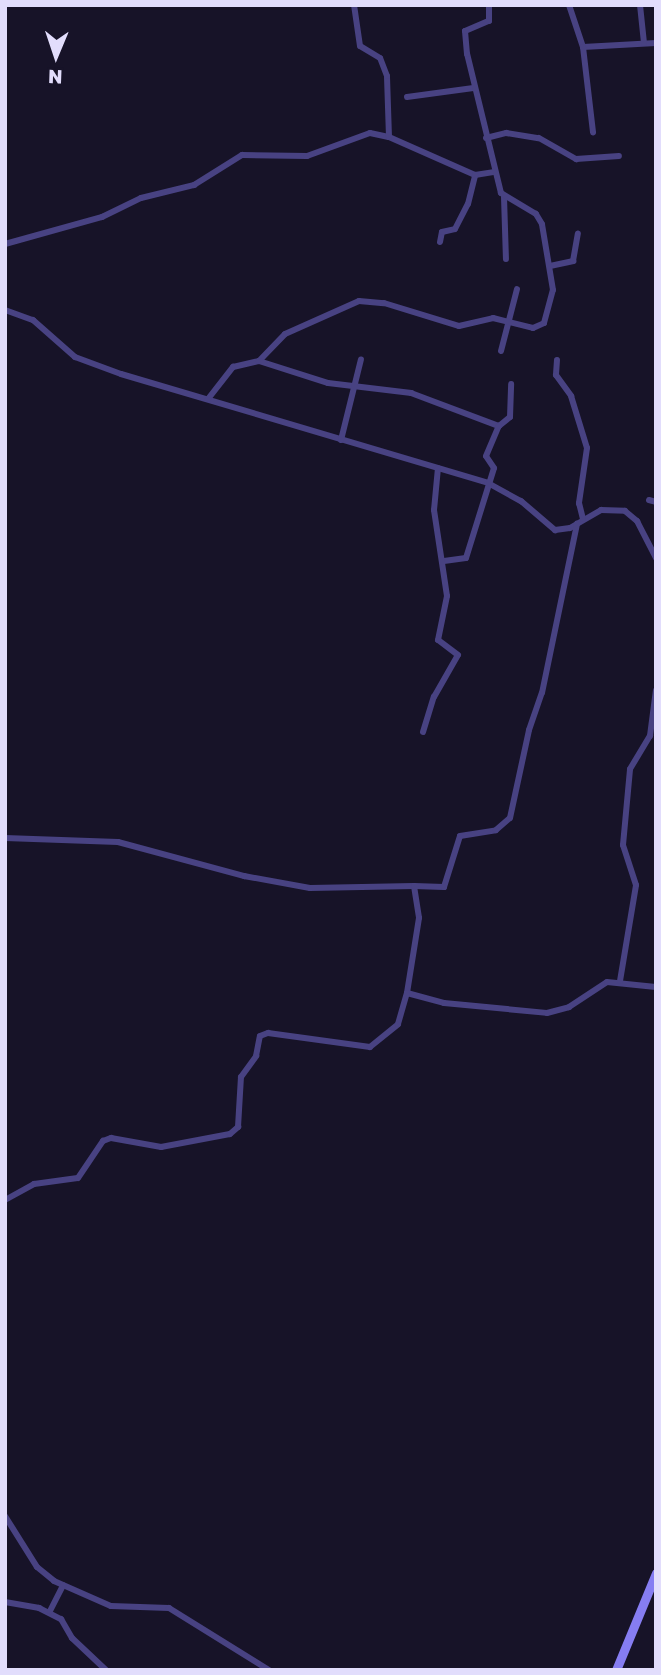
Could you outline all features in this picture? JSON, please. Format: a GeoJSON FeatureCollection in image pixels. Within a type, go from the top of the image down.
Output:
{"type":"FeatureCollection","features":[{"type":"Feature","properties":{"kind":"main road"},"geometry":{"type":"LineString","coordinates":[[616,1670],[656,1573]]}},
{"type":"Feature","properties":{"kind":"street"},"geometry":{"type":"LineString","coordinates":[[354,5],[360,47],[380,58],[387,76],[389,137]]}},
{"type":"Feature","properties":{"kind":"street"},"geometry":{"type":"LineString","coordinates":[[489,5],[489,21],[465,34],[473,88],[504,197],[506,259]]}},
{"type":"Feature","properties":{"kind":"street"},"geometry":{"type":"LineString","coordinates":[[569,5],[583,47],[593,132]]}},
{"type":"Feature","properties":{"kind":"street"},"geometry":{"type":"LineString","coordinates":[[640,5],[644,43]]}},
{"type":"Feature","properties":{"kind":"street"},"geometry":{"type":"LineString","coordinates":[[583,47],[656,43]]}},
{"type":"Feature","properties":{"kind":"street"},"geometry":{"type":"LineString","coordinates":[[407,97],[473,88]]}},
{"type":"Feature","properties":{"kind":"street"},"geometry":{"type":"LineString","coordinates":[[5,244],[102,217],[141,198],[194,185],[242,155],[307,156],[370,133],[389,137],[474,175],[495,172]]}},
{"type":"Feature","properties":{"kind":"street"},"geometry":{"type":"LineString","coordinates":[[486,138],[506,133],[539,138],[576,159],[619,156]]}},
{"type":"Feature","properties":{"kind":"street"},"geometry":{"type":"LineString","coordinates":[[440,242],[442,232],[455,229],[468,204],[474,175]]}},
{"type":"Feature","properties":{"kind":"street"},"geometry":{"type":"LineString","coordinates":[[259,361],[285,334],[359,301],[384,303],[459,326],[486,318],[510,320],[533,328],[544,323],[553,290],[540,218],[504,197]]}},
{"type":"Feature","properties":{"kind":"street"},"geometry":{"type":"LineString","coordinates":[[550,266],[573,261],[578,233]]}},
{"type":"Feature","properties":{"kind":"street"},"geometry":{"type":"LineString","coordinates":[[501,351],[517,289]]}},
{"type":"Feature","properties":{"kind":"street"},"geometry":{"type":"LineString","coordinates":[[5,310],[33,320],[75,357],[488,484],[521,501],[547,526],[562,530],[601,510],[625,511],[637,521],[656,558]]}},
{"type":"Feature","properties":{"kind":"street"},"geometry":{"type":"LineString","coordinates":[[341,440],[361,359]]}},
{"type":"Feature","properties":{"kind":"street"},"geometry":{"type":"LineString","coordinates":[[5,838],[118,842],[233,873],[310,888],[444,887],[460,836],[496,830],[510,818],[542,693],[580,521],[580,491],[587,448],[571,396],[556,375],[557,360]]}},
{"type":"Feature","properties":{"kind":"street"},"geometry":{"type":"LineString","coordinates":[[208,399],[233,367],[259,361],[353,389],[411,393],[499,426]]}},
{"type":"Feature","properties":{"kind":"street"},"geometry":{"type":"LineString","coordinates":[[444,561],[467,558],[494,466],[486,456],[499,426],[512,412],[511,384]]}},
{"type":"Feature","properties":{"kind":"street"},"geometry":{"type":"LineString","coordinates":[[423,732],[434,697],[458,655],[438,640],[447,596],[444,561],[434,510],[438,468]]}},
{"type":"Feature","properties":{"kind":"street"},"geometry":{"type":"LineString","coordinates":[[620,981],[636,885],[623,845],[630,769],[650,736],[656,690]]}},
{"type":"Feature","properties":{"kind":"street"},"geometry":{"type":"LineString","coordinates":[[5,1200],[34,1184],[78,1178],[103,1141],[111,1138],[161,1147],[230,1134],[238,1127],[241,1077],[256,1056],[260,1036],[268,1033],[370,1047],[398,1024],[407,993],[419,918],[414,887]]}},
{"type":"Feature","properties":{"kind":"street"},"geometry":{"type":"LineString","coordinates":[[407,993],[444,1003],[547,1013],[569,1007],[597,986],[620,981],[656,987]]}},
{"type":"Feature","properties":{"kind":"street"},"geometry":{"type":"LineString","coordinates":[[5,1516],[43,1575],[111,1606],[169,1608],[269,1670]]}},
{"type":"Feature","properties":{"kind":"street"},"geometry":{"type":"LineString","coordinates":[[50,1611],[63,1585]]}},
{"type":"Feature","properties":{"kind":"street"},"geometry":{"type":"LineString","coordinates":[[5,1602],[50,1611],[106,1670]]}}]}
